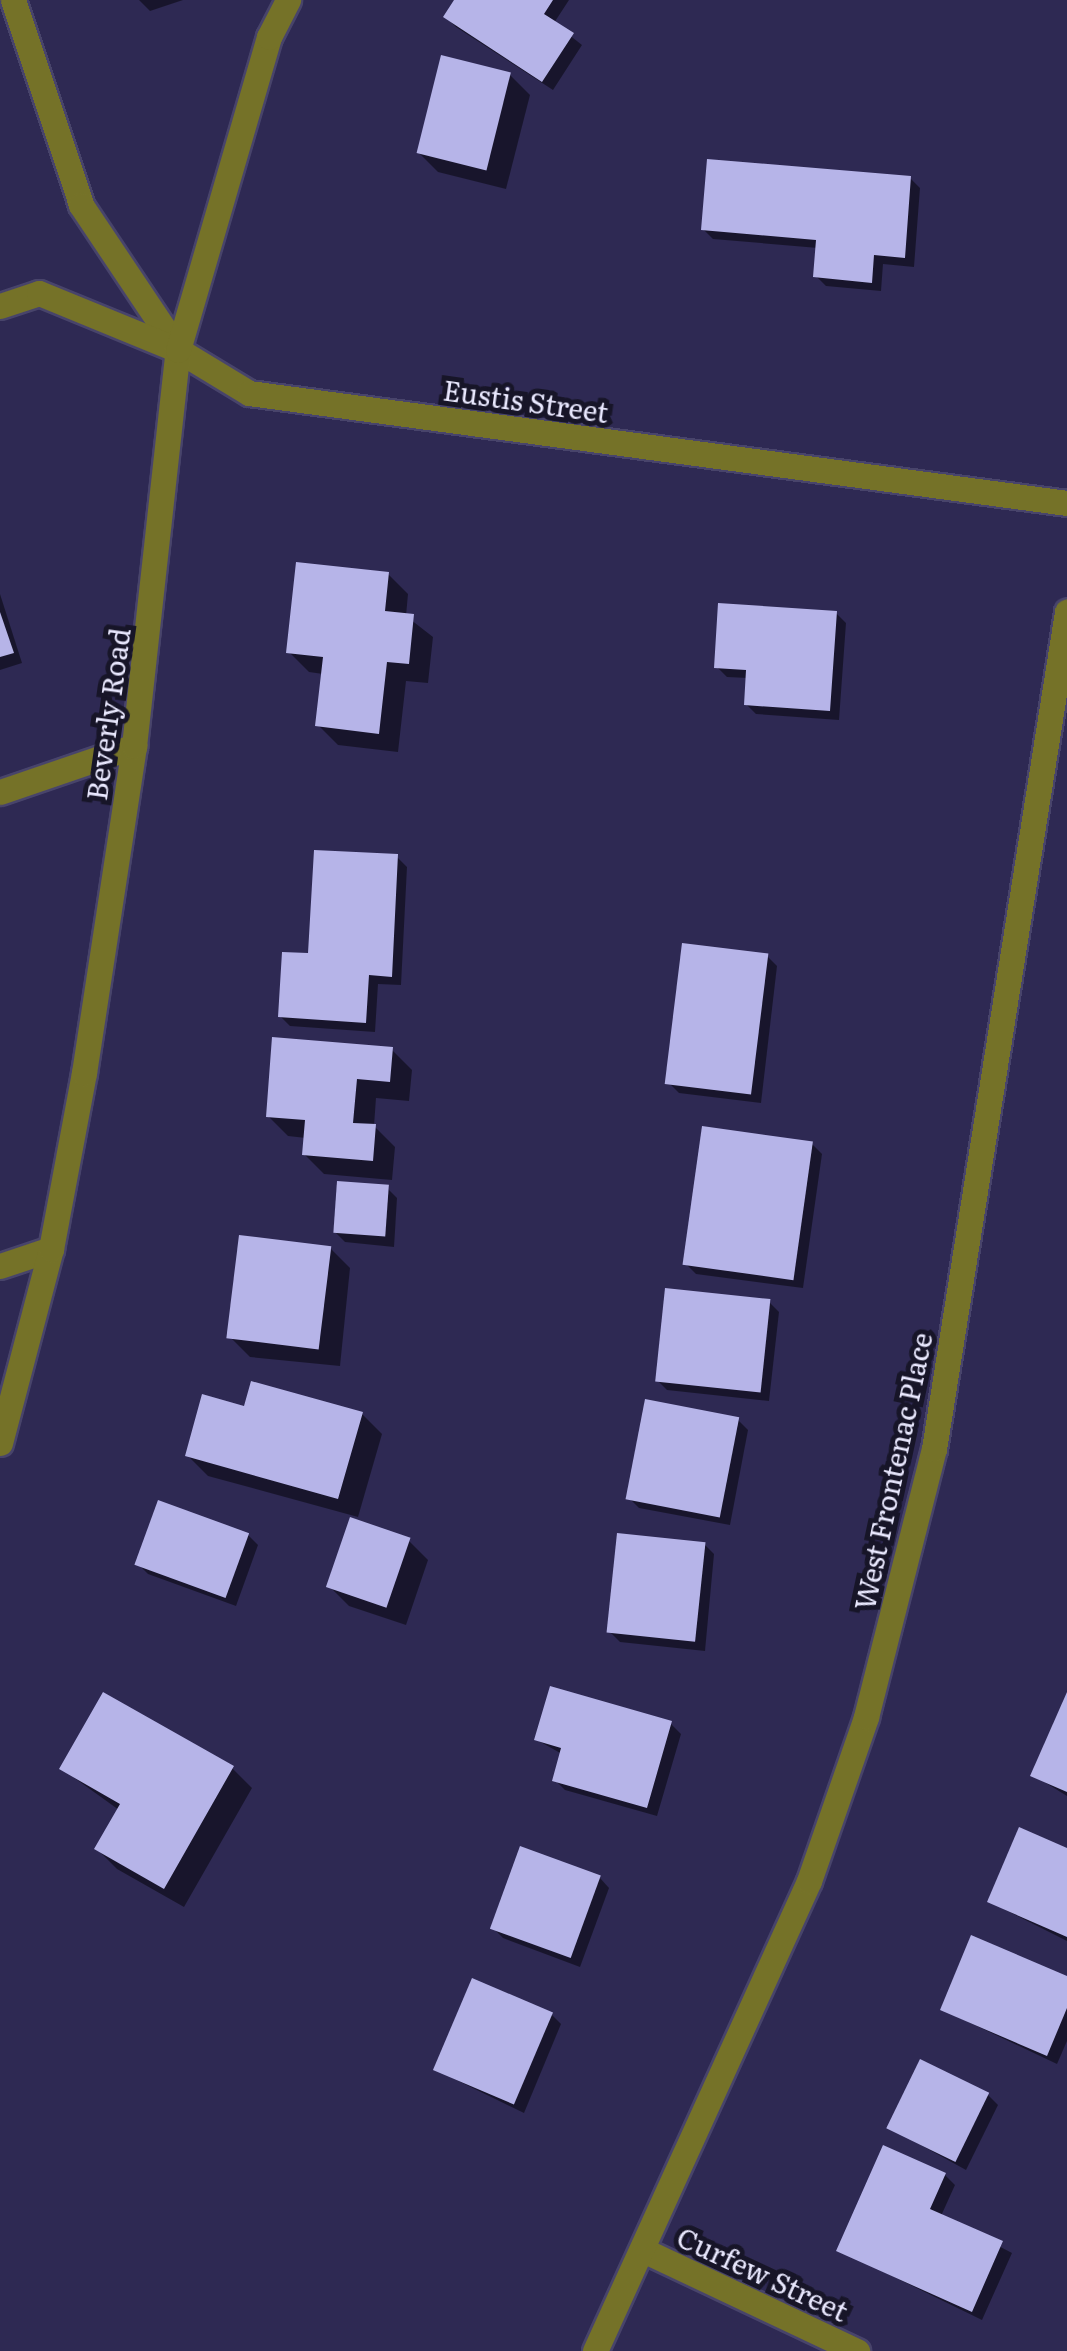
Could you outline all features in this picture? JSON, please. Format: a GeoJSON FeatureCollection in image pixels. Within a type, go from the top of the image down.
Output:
{"type":"FeatureCollection","features":[{"type":"Feature","properties":{"kind":"street"},"geometry":{"type":"LineString","coordinates":[[14,0],[82,204],[178,350]]}},
{"type":"Feature","properties":{"kind":"street","name":"Beverly Road"},"geometry":{"type":"LineString","coordinates":[[0,1444],[51,1249],[134,746],[178,350],[269,37],[288,0]]}},
{"type":"Feature","properties":{"kind":"street","name":"Eustis Street"},"geometry":{"type":"LineString","coordinates":[[0,306],[39,293],[178,350],[249,393],[1067,503]]}},
{"type":"Feature","properties":{"kind":"street","name":"West Frontenac Place"},"geometry":{"type":"LineString","coordinates":[[595,2351],[809,1881],[866,1717],[918,1526],[1067,612]]}},
{"type":"Feature","properties":{"kind":"street"},"geometry":{"type":"LineString","coordinates":[[0,792],[134,746]]}},
{"type":"Feature","properties":{"kind":"street"},"geometry":{"type":"LineString","coordinates":[[0,1266],[51,1249]]}},
{"type":"Feature","properties":{"kind":"street","name":"Curfew Street"},"geometry":{"type":"LineString","coordinates":[[643,2250],[857,2351]]}},
{"type":"Feature","properties":{"kind":"building"},"geometry":{"type":"Polygon","coordinates":[[[454,0],[553,0],[544,14],[574,33],[542,82],[443,17],[454,0]]]}},
{"type":"Feature","properties":{"kind":"building"},"geometry":{"type":"Polygon","coordinates":[[[441,55],[511,72],[486,170],[417,153],[441,55]]]}},
{"type":"Feature","properties":{"kind":"building"},"geometry":{"type":"Polygon","coordinates":[[[707,159],[911,176],[905,258],[874,255],[872,283],[813,277],[816,240],[701,230],[707,159]]]}},
{"type":"Feature","properties":{"kind":"building"},"geometry":{"type":"Polygon","coordinates":[[[296,562],[389,572],[385,611],[414,614],[409,664],[387,662],[379,734],[315,726],[323,657],[286,653],[296,562]]]}},
{"type":"Feature","properties":{"kind":"building"},"geometry":{"type":"Polygon","coordinates":[[[718,603],[837,611],[830,711],[744,705],[746,670],[714,668],[718,603]]]}},
{"type":"Feature","properties":{"kind":"building"},"geometry":{"type":"Polygon","coordinates":[[[0,612],[14,653],[0,657],[0,612]]]}},
{"type":"Feature","properties":{"kind":"building"},"geometry":{"type":"Polygon","coordinates":[[[314,850],[398,854],[392,977],[369,975],[366,1023],[278,1017],[282,952],[308,953],[314,850]]]}},
{"type":"Feature","properties":{"kind":"building"},"geometry":{"type":"Polygon","coordinates":[[[682,943],[768,954],[751,1095],[665,1084],[682,943]]]}},
{"type":"Feature","properties":{"kind":"building"},"geometry":{"type":"Polygon","coordinates":[[[272,1037],[393,1047],[390,1082],[357,1079],[353,1123],[376,1124],[373,1161],[302,1155],[305,1120],[266,1117],[272,1037]]]}},
{"type":"Feature","properties":{"kind":"building"},"geometry":{"type":"Polygon","coordinates":[[[702,1126],[813,1142],[793,1280],[683,1265],[702,1126]]]}},
{"type":"Feature","properties":{"kind":"building"},"geometry":{"type":"Polygon","coordinates":[[[337,1181],[389,1185],[385,1237],[333,1233],[337,1181]]]}},
{"type":"Feature","properties":{"kind":"building"},"geometry":{"type":"Polygon","coordinates":[[[239,1235],[331,1246],[319,1350],[226,1338],[239,1235]]]}},
{"type":"Feature","properties":{"kind":"building"},"geometry":{"type":"Polygon","coordinates":[[[665,1288],[770,1299],[761,1393],[655,1381],[665,1288]]]}},
{"type":"Feature","properties":{"kind":"building"},"geometry":{"type":"Polygon","coordinates":[[[251,1381],[363,1412],[338,1499],[185,1456],[202,1394],[244,1406],[251,1381]]]}},
{"type":"Feature","properties":{"kind":"building"},"geometry":{"type":"Polygon","coordinates":[[[645,1399],[739,1417],[720,1517],[626,1499],[645,1399]]]}},
{"type":"Feature","properties":{"kind":"building"},"geometry":{"type":"Polygon","coordinates":[[[158,1500],[249,1533],[226,1598],[134,1565],[158,1500]]]}},
{"type":"Feature","properties":{"kind":"building"},"geometry":{"type":"Polygon","coordinates":[[[350,1517],[411,1538],[386,1608],[326,1587],[350,1517]]]}},
{"type":"Feature","properties":{"kind":"building"},"geometry":{"type":"Polygon","coordinates":[[[617,1533],[706,1542],[695,1642],[607,1632],[617,1533]]]}},
{"type":"Feature","properties":{"kind":"building"},"geometry":{"type":"Polygon","coordinates":[[[550,1686],[672,1721],[647,1808],[552,1781],[561,1748],[534,1740],[550,1686]]]}},
{"type":"Feature","properties":{"kind":"building"},"geometry":{"type":"Polygon","coordinates":[[[103,1692],[234,1766],[164,1889],[94,1849],[120,1804],[59,1769],[103,1692]]]}},
{"type":"Feature","properties":{"kind":"building"},"geometry":{"type":"Polygon","coordinates":[[[1067,1692],[1067,1792],[1030,1776],[1067,1692]]]}},
{"type":"Feature","properties":{"kind":"building"},"geometry":{"type":"Polygon","coordinates":[[[1019,1827],[1067,1848],[1067,1937],[987,1902],[1019,1827]]]}},
{"type":"Feature","properties":{"kind":"building"},"geometry":{"type":"Polygon","coordinates":[[[520,1846],[601,1875],[571,1958],[490,1929],[520,1846]]]}},
{"type":"Feature","properties":{"kind":"building"},"geometry":{"type":"Polygon","coordinates":[[[971,1935],[1067,1976],[1067,2008],[1047,2056],[940,2010],[971,1935]]]}},
{"type":"Feature","properties":{"kind":"building"},"geometry":{"type":"Polygon","coordinates":[[[472,1978],[553,2012],[514,2104],[433,2070],[472,1978]]]}},
{"type":"Feature","properties":{"kind":"building"},"geometry":{"type":"Polygon","coordinates":[[[920,2059],[989,2093],[955,2162],[886,2128],[920,2059]]]}},
{"type":"Feature","properties":{"kind":"building"},"geometry":{"type":"Polygon","coordinates":[[[883,2145],[946,2173],[930,2209],[1003,2241],[972,2312],[836,2251],[883,2145]]]}}]}
